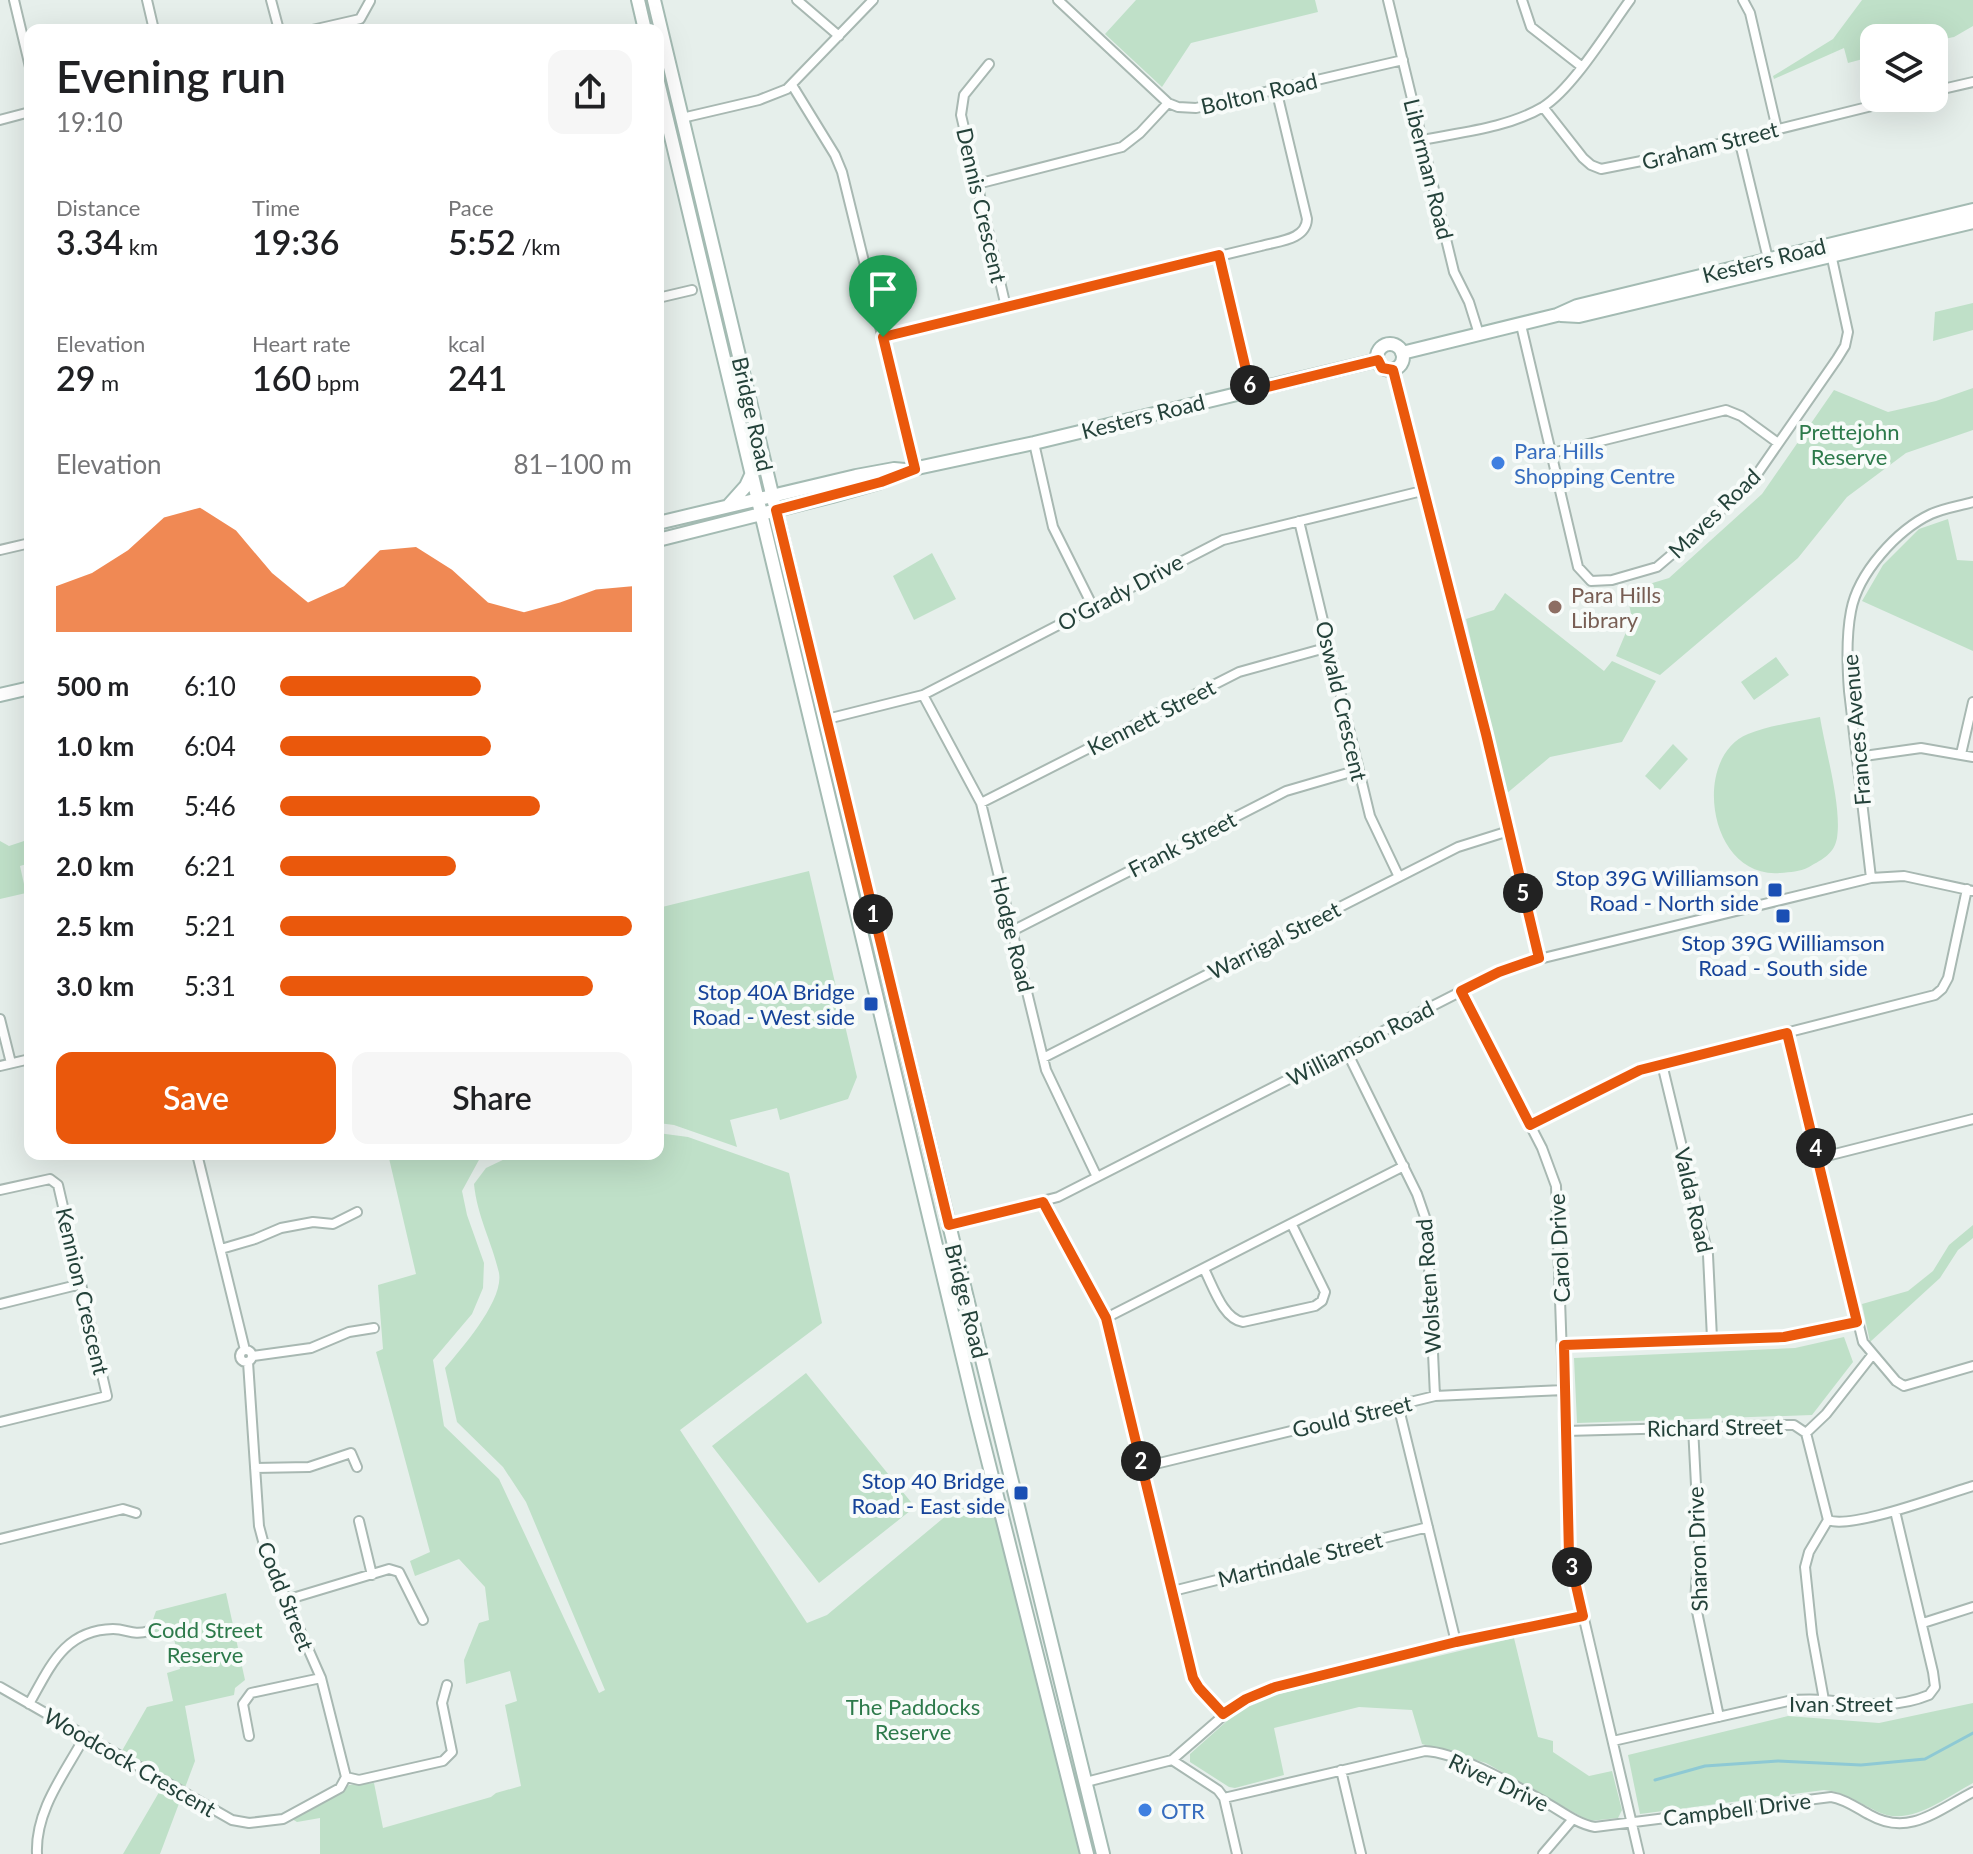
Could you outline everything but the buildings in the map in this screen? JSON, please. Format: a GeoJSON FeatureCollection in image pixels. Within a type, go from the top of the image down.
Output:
{"type":"FeatureCollection","features":[{"type":"Feature","properties":{"kind":"main road"},"geometry":{"type":"LineString","coordinates":[[638,0],[644,24]]}},
{"type":"Feature","properties":{"kind":"main road","name":"Bridge Road"},"geometry":{"type":"LineString","coordinates":[[654,0],[660,24]]}},
{"type":"Feature","properties":{"kind":"main road","name":"Bridge Road"},"geometry":{"type":"LineString","coordinates":[[664,42],[1103,1854]]}},
{"type":"Feature","properties":{"kind":"main road","name":"Bridge Road"},"geometry":{"type":"LineString","coordinates":[[664,106],[967,1376],[1053,1729],[1087,1854]]}},
{"type":"Feature","properties":{"kind":"main road"},"geometry":{"type":"LineString","coordinates":[[668,122],[682,118]]}},
{"type":"Feature","properties":{"kind":"main road","name":"Kesters Road"},"geometry":{"type":"LineString","coordinates":[[1402,353],[1521,325],[1577,306],[1830,249],[1973,210]]}},
{"type":"Feature","properties":{"kind":"main road","name":"Kesters Road"},"geometry":{"type":"LineString","coordinates":[[1830,249],[1973,222]]}},
{"type":"Feature","properties":{"kind":"main road"},"geometry":{"type":"LineString","coordinates":[[1387,345],[1396,346],[1402,353],[1402,363],[1393,370],[1382,368],[1378,360],[1379,351],[1387,345]]}},
{"type":"Feature","properties":{"kind":"main road","name":"Kesters Road"},"geometry":{"type":"LineString","coordinates":[[664,521],[879,471],[912,469],[1034,443],[1378,360]]}},
{"type":"Feature","properties":{"kind":"main road","name":"Kesters Road"},"geometry":{"type":"LineString","coordinates":[[664,538],[881,482],[912,469]]}},
{"type":"Feature","properties":{"kind":"main road"},"geometry":{"type":"LineString","coordinates":[[729,505],[746,486],[752,473]]}},
{"type":"Feature","properties":{"kind":"main road"},"geometry":{"type":"LineString","coordinates":[[0,695],[24,689]]}},
{"type":"Feature","properties":{"kind":"main road"},"geometry":{"type":"LineString","coordinates":[[811,723],[827,719]]}},
{"type":"Feature","properties":{"kind":"main road"},"geometry":{"type":"LineString","coordinates":[[896,1074],[911,1069]]}},
{"type":"Feature","properties":{"kind":"main road"},"geometry":{"type":"LineString","coordinates":[[932,1229],[949,1225]]}},
{"type":"Feature","properties":{"kind":"main road"},"geometry":{"type":"LineString","coordinates":[[967,1376],[984,1371]]}},
{"type":"Feature","properties":{"kind":"main road"},"geometry":{"type":"LineString","coordinates":[[1070,1786],[1086,1782]]}},
{"type":"Feature","properties":{"kind":"street"},"geometry":{"type":"LineString","coordinates":[[14,0],[24,42]]}},
{"type":"Feature","properties":{"kind":"street"},"geometry":{"type":"LineString","coordinates":[[147,0],[153,24]]}},
{"type":"Feature","properties":{"kind":"street"},"geometry":{"type":"LineString","coordinates":[[271,0],[277,24]]}},
{"type":"Feature","properties":{"kind":"street"},"geometry":{"type":"LineString","coordinates":[[797,0],[839,36]]}},
{"type":"Feature","properties":{"kind":"street"},"geometry":{"type":"LineString","coordinates":[[682,118],[769,97],[792,85],[873,0]]}},
{"type":"Feature","properties":{"kind":"street","name":"Bolton Road"},"geometry":{"type":"LineString","coordinates":[[1058,0],[1168,103],[1178,107],[1191,108],[1403,60]]}},
{"type":"Feature","properties":{"kind":"street","name":"Liberman Road"},"geometry":{"type":"LineString","coordinates":[[1388,0],[1455,276],[1469,302],[1479,334]]}},
{"type":"Feature","properties":{"kind":"street"},"geometry":{"type":"LineString","coordinates":[[1522,0],[1531,27],[1581,66]]}},
{"type":"Feature","properties":{"kind":"street"},"geometry":{"type":"LineString","coordinates":[[1422,140],[1501,124],[1543,107],[1581,66],[1630,0]]}},
{"type":"Feature","properties":{"kind":"street"},"geometry":{"type":"LineString","coordinates":[[1743,0],[1750,13],[1777,129]]}},
{"type":"Feature","properties":{"kind":"street"},"geometry":{"type":"LineString","coordinates":[[338,24],[360,19],[370,1]]}},
{"type":"Feature","properties":{"kind":"street","name":"Dennis Crescent"},"geometry":{"type":"LineString","coordinates":[[989,64],[966,91],[961,109],[1006,307]]}},
{"type":"Feature","properties":{"kind":"street"},"geometry":{"type":"LineString","coordinates":[[1948,88],[1973,82]]}},
{"type":"Feature","properties":{"kind":"street"},"geometry":{"type":"LineString","coordinates":[[792,85],[839,164],[883,337],[912,469]]}},
{"type":"Feature","properties":{"kind":"street"},"geometry":{"type":"LineString","coordinates":[[883,337],[1296,236],[1306,228],[1307,219],[1276,89]]}},
{"type":"Feature","properties":{"kind":"street"},"geometry":{"type":"LineString","coordinates":[[977,184],[1122,147],[1168,103]]}},
{"type":"Feature","properties":{"kind":"street","name":"Graham Street"},"geometry":{"type":"LineString","coordinates":[[1543,107],[1581,156],[1597,169],[1623,166],[1860,109]]}},
{"type":"Feature","properties":{"kind":"street"},"geometry":{"type":"LineString","coordinates":[[0,120],[24,114]]}},
{"type":"Feature","properties":{"kind":"street"},"geometry":{"type":"LineString","coordinates":[[1739,139],[1769,264]]}},
{"type":"Feature","properties":{"kind":"street","name":"Maves Road"},"geometry":{"type":"LineString","coordinates":[[1521,325],[1578,567],[1588,579],[1600,582],[1659,565],[1743,490],[1778,443],[1847,341],[1846,315],[1830,249]]}},
{"type":"Feature","properties":{"kind":"street"},"geometry":{"type":"LineString","coordinates":[[1219,255],[1251,391]]}},
{"type":"Feature","properties":{"kind":"street"},"geometry":{"type":"LineString","coordinates":[[664,297],[692,290]]}},
{"type":"Feature","properties":{"kind":"street"},"geometry":{"type":"LineString","coordinates":[[1393,370],[1468,660],[1539,958]]}},
{"type":"Feature","properties":{"kind":"street"},"geometry":{"type":"LineString","coordinates":[[1552,453],[1726,410],[1741,416],[1778,443]]}},
{"type":"Feature","properties":{"kind":"street"},"geometry":{"type":"LineString","coordinates":[[1034,443],[1053,527],[1093,607]]}},
{"type":"Feature","properties":{"kind":"street","name":"O'Grady Drive"},"geometry":{"type":"LineString","coordinates":[[827,719],[923,695],[1213,544],[1422,491]]}},
{"type":"Feature","properties":{"kind":"street","name":"Frances Avenue"},"geometry":{"type":"LineString","coordinates":[[1871,878],[1847,661],[1850,612],[1878,558],[1897,537],[1931,514],[1973,502]]}},
{"type":"Feature","properties":{"kind":"street","name":"Oswald Crescent"},"geometry":{"type":"LineString","coordinates":[[1299,521],[1370,816],[1399,877]]}},
{"type":"Feature","properties":{"kind":"street"},"geometry":{"type":"LineString","coordinates":[[0,550],[24,544]]}},
{"type":"Feature","properties":{"kind":"street","name":"Kennett Street"},"geometry":{"type":"LineString","coordinates":[[981,803],[1239,672],[1255,665],[1329,647]]}},
{"type":"Feature","properties":{"kind":"street","name":"Hodge Road"},"geometry":{"type":"LineString","coordinates":[[923,695],[981,803],[1048,1077],[1097,1177]]}},
{"type":"Feature","properties":{"kind":"street"},"geometry":{"type":"LineString","coordinates":[[1961,754],[1973,702]]}},
{"type":"Feature","properties":{"kind":"street"},"geometry":{"type":"LineString","coordinates":[[1857,757],[1921,748],[1973,757]]}},
{"type":"Feature","properties":{"kind":"street","name":"Frank Street"},"geometry":{"type":"LineString","coordinates":[[1012,931],[1286,791],[1358,770]]}},
{"type":"Feature","properties":{"kind":"street","name":"Warrigal Street"},"geometry":{"type":"LineString","coordinates":[[1043,1058],[1466,843],[1509,831]]}},
{"type":"Feature","properties":{"kind":"street","name":"Williamson Road"},"geometry":{"type":"LineString","coordinates":[[949,1225],[1043,1202],[1499,972],[1539,958],[1871,878],[1904,876],[1970,890]]}},
{"type":"Feature","properties":{"kind":"street"},"geometry":{"type":"LineString","coordinates":[[1530,1125],[1628,1074],[1923,1000],[1939,993],[1948,978],[1970,890]]}},
{"type":"Feature","properties":{"kind":"street","name":"Carol Drive"},"geometry":{"type":"LineString","coordinates":[[1461,991],[1530,1125],[1550,1167],[1557,1192],[1569,1555],[1639,1854]]}},
{"type":"Feature","properties":{"kind":"street"},"geometry":{"type":"LineString","coordinates":[[0,1019],[11,1063]]}},
{"type":"Feature","properties":{"kind":"street"},"geometry":{"type":"LineString","coordinates":[[1787,1033],[1863,1342],[1899,1383],[1908,1386],[1973,1366]]}},
{"type":"Feature","properties":{"kind":"street","name":"Wolsten Road"},"geometry":{"type":"LineString","coordinates":[[1346,1050],[1421,1202],[1429,1230],[1435,1396]]}},
{"type":"Feature","properties":{"kind":"street"},"geometry":{"type":"LineString","coordinates":[[0,1066],[24,1060]]}},
{"type":"Feature","properties":{"kind":"street","name":"Valda Road"},"geometry":{"type":"LineString","coordinates":[[1662,1064],[1708,1255],[1712,1338]]}},
{"type":"Feature","properties":{"kind":"street"},"geometry":{"type":"LineString","coordinates":[[1819,1158],[1973,1119]]}},
{"type":"Feature","properties":{"kind":"street","name":"Codd Street"},"geometry":{"type":"LineString","coordinates":[[199,1160],[249,1356],[259,1526],[267,1556],[321,1678],[346,1777]]}},
{"type":"Feature","properties":{"kind":"street"},"geometry":{"type":"LineString","coordinates":[[1106,1318],[1404,1166]]}},
{"type":"Feature","properties":{"kind":"street","name":"Kennion Crescent"},"geometry":{"type":"LineString","coordinates":[[0,1190],[50,1179],[58,1185],[107,1396],[0,1422]]}},
{"type":"Feature","properties":{"kind":"street"},"geometry":{"type":"LineString","coordinates":[[1043,1202],[1106,1318],[1193,1678],[1223,1714]]}},
{"type":"Feature","properties":{"kind":"street"},"geometry":{"type":"LineString","coordinates":[[221,1249],[281,1228],[313,1222],[333,1224],[357,1212]]}},
{"type":"Feature","properties":{"kind":"street"},"geometry":{"type":"LineString","coordinates":[[1204,1269],[1227,1312],[1237,1321],[1315,1306],[1322,1301],[1325,1292],[1292,1225]]}},
{"type":"Feature","properties":{"kind":"street"},"geometry":{"type":"LineString","coordinates":[[0,1304],[81,1284]]}},
{"type":"Feature","properties":{"kind":"street"},"geometry":{"type":"LineString","coordinates":[[1564,1345],[1791,1336],[1857,1322]]}},
{"type":"Feature","properties":{"kind":"street"},"geometry":{"type":"LineString","coordinates":[[249,1356],[311,1348],[349,1332],[374,1328]]}},
{"type":"Feature","properties":{"kind":"street","name":"Richard Street"},"geometry":{"type":"LineString","coordinates":[[1566,1431],[1794,1425],[1806,1433],[1826,1414],[1873,1354]]}},
{"type":"Feature","properties":{"kind":"street","name":"Gould Street"},"geometry":{"type":"LineString","coordinates":[[1143,1467],[1435,1396],[1564,1390]]}},
{"type":"Feature","properties":{"kind":"street"},"geometry":{"type":"LineString","coordinates":[[1398,1405],[1456,1642]]}},
{"type":"Feature","properties":{"kind":"street","name":"Sharon Drive"},"geometry":{"type":"LineString","coordinates":[[1693,1427],[1699,1543],[1695,1602],[1719,1717]]}},
{"type":"Feature","properties":{"kind":"street"},"geometry":{"type":"LineString","coordinates":[[1806,1433],[1828,1520],[1809,1552],[1805,1567],[1812,1634],[1824,1700]]}},
{"type":"Feature","properties":{"kind":"street"},"geometry":{"type":"LineString","coordinates":[[255,1468],[309,1467],[351,1453],[357,1467]]}},
{"type":"Feature","properties":{"kind":"street"},"geometry":{"type":"LineString","coordinates":[[1828,1520],[1843,1522],[1895,1511],[1973,1486]]}},
{"type":"Feature","properties":{"kind":"street"},"geometry":{"type":"LineString","coordinates":[[0,1539],[123,1509],[136,1513]]}},
{"type":"Feature","properties":{"kind":"street","name":"Ivan Street"},"geometry":{"type":"LineString","coordinates":[[1613,1741],[1788,1701],[1824,1700],[1881,1706],[1929,1695],[1935,1684],[1895,1511]]}},
{"type":"Feature","properties":{"kind":"street"},"geometry":{"type":"LineString","coordinates":[[359,1521],[372,1575]]}},
{"type":"Feature","properties":{"kind":"street","name":"Martindale Street"},"geometry":{"type":"LineString","coordinates":[[1173,1591],[1428,1527]]}},
{"type":"Feature","properties":{"kind":"street"},"geometry":{"type":"LineString","coordinates":[[286,1600],[389,1569],[399,1572],[423,1620]]}},
{"type":"Feature","properties":{"kind":"street"},"geometry":{"type":"LineString","coordinates":[[1923,1623],[1973,1607]]}},
{"type":"Feature","properties":{"kind":"street"},"geometry":{"type":"LineString","coordinates":[[1086,1782],[1172,1760],[1223,1714],[1246,1699],[1275,1687],[1456,1642],[1583,1616]]}},
{"type":"Feature","properties":{"kind":"street"},"geometry":{"type":"LineString","coordinates":[[29,1704],[54,1660],[65,1646],[78,1637],[114,1629],[137,1635],[149,1631]]}},
{"type":"Feature","properties":{"kind":"street"},"geometry":{"type":"LineString","coordinates":[[249,1736],[243,1704],[251,1693],[321,1678]]}},
{"type":"Feature","properties":{"kind":"street"},"geometry":{"type":"LineString","coordinates":[[346,1777],[359,1780],[443,1761],[452,1752],[442,1703],[447,1685]]}},
{"type":"Feature","properties":{"kind":"street","name":"Woodcock Crescent"},"geometry":{"type":"LineString","coordinates":[[0,1687],[232,1820],[249,1823],[283,1819],[340,1788],[346,1777]]}},
{"type":"Feature","properties":{"kind":"street"},"geometry":{"type":"LineString","coordinates":[[37,1854],[36,1839],[42,1812],[85,1736]]}},
{"type":"Feature","properties":{"kind":"street","name":"River Drive"},"geometry":{"type":"LineString","coordinates":[[1224,1798],[1431,1751],[1497,1776],[1573,1819],[1595,1827],[1632,1823]]}},
{"type":"Feature","properties":{"kind":"street"},"geometry":{"type":"LineString","coordinates":[[1172,1760],[1218,1790],[1224,1798],[1237,1854]]}},
{"type":"Feature","properties":{"kind":"street"},"geometry":{"type":"LineString","coordinates":[[1341,1770],[1361,1854]]}},
{"type":"Feature","properties":{"kind":"street","name":"Campbell Drive"},"geometry":{"type":"LineString","coordinates":[[1632,1823],[1831,1797],[1887,1824],[1900,1825],[1919,1820],[1973,1792]]}},
{"type":"Feature","properties":{"kind":"street"},"geometry":{"type":"LineString","coordinates":[[1543,1854],[1573,1819]]}},
{"type":"Feature","properties":{"kind":"green space"},"geometry":{"type":"Polygon","coordinates":[[[1136,0],[1315,0],[1318,12],[1191,43],[1162,87],[1105,34],[1136,0]]]}},
{"type":"Feature","properties":{"kind":"green space"},"geometry":{"type":"Polygon","coordinates":[[[1862,0],[1973,0],[1973,26],[1954,37],[1948,38],[1948,24],[1860,24],[1860,60],[1848,63],[1844,48],[1774,79],[1773,76],[1833,39],[1862,0]]]}},
{"type":"Feature","properties":{"kind":"green space"},"geometry":{"type":"Polygon","coordinates":[[[1973,303],[1973,330],[1933,341],[1935,312],[1973,303]]]}},
{"type":"Feature","properties":{"kind":"green space","name":"Prettejohn Reserve"},"geometry":{"type":"Polygon","coordinates":[[[1973,388],[1973,430],[1906,453],[1847,497],[1798,558],[1660,675],[1616,656],[1632,618],[1626,591],[1669,578],[1762,494],[1834,390],[1888,412],[1936,401],[1973,388]]]}},
{"type":"Feature","properties":{"kind":"green space"},"geometry":{"type":"Polygon","coordinates":[[[1948,519],[1957,560],[1973,561],[1973,651],[1862,601],[1883,565],[1919,529],[1948,519]]]}},
{"type":"Feature","properties":{"kind":"green space"},"geometry":{"type":"Polygon","coordinates":[[[932,553],[956,599],[914,620],[893,576],[932,553]]]}},
{"type":"Feature","properties":{"kind":"green space"},"geometry":{"type":"Polygon","coordinates":[[[1505,593],[1604,671],[1612,661],[1656,681],[1622,742],[1550,757],[1506,794],[1466,619],[1494,610],[1505,593]]]}},
{"type":"Feature","properties":{"kind":"green space"},"geometry":{"type":"Polygon","coordinates":[[[1776,657],[1789,675],[1754,700],[1741,682],[1776,657]]]}},
{"type":"Feature","properties":{"kind":"green space"},"geometry":{"type":"Polygon","coordinates":[[[1820,717],[1837,810],[1836,844],[1827,856],[1802,870],[1780,873],[1756,870],[1737,857],[1723,838],[1716,814],[1714,790],[1719,766],[1730,747],[1748,734],[1820,717]]]}},
{"type":"Feature","properties":{"kind":"green space"},"geometry":{"type":"Polygon","coordinates":[[[1673,744],[1688,759],[1660,790],[1645,776],[1673,744]]]}},
{"type":"Feature","properties":{"kind":"green space"},"geometry":{"type":"Polygon","coordinates":[[[0,841],[9,846],[24,841],[24,865],[20,866],[24,893],[0,899],[0,841]]]}},
{"type":"Feature","properties":{"kind":"green space"},"geometry":{"type":"Polygon","coordinates":[[[809,871],[857,1077],[848,1099],[780,1120],[777,1108],[730,1120],[737,1147],[664,1124],[664,907],[809,871]]]}},
{"type":"Feature","properties":{"kind":"green space","name":"The Paddocks Reserve"},"geometry":{"type":"Polygon","coordinates":[[[664,1134],[688,1137],[789,1173],[822,1323],[680,1430],[807,1623],[827,1615],[953,1510],[997,1497],[1085,1854],[320,1854],[320,1818],[297,1822],[292,1819],[349,1785],[374,1783],[383,1828],[521,1786],[505,1705],[517,1701],[510,1671],[466,1684],[464,1660],[479,1623],[489,1620],[485,1587],[459,1559],[415,1576],[410,1561],[430,1552],[376,1352],[383,1349],[378,1285],[416,1274],[389,1160],[479,1160],[462,1191],[484,1263],[483,1288],[472,1314],[433,1360],[444,1426],[499,1479],[599,1693],[605,1690],[526,1502],[503,1467],[457,1422],[445,1368],[489,1310],[499,1284],[499,1273],[474,1184],[486,1168],[503,1160],[664,1160],[664,1134]]]}},
{"type":"Feature","properties":{"kind":"green space"},"geometry":{"type":"Polygon","coordinates":[[[1973,1225],[1973,1238],[1958,1250],[1940,1278],[1870,1342],[1862,1304],[1908,1291],[1933,1271],[1949,1245],[1973,1225]]]}},
{"type":"Feature","properties":{"kind":"green space"},"geometry":{"type":"Polygon","coordinates":[[[1844,1337],[1853,1362],[1812,1415],[1577,1423],[1574,1358],[1795,1348],[1844,1337]]]}},
{"type":"Feature","properties":{"kind":"green space"},"geometry":{"type":"Polygon","coordinates":[[[806,1373],[915,1507],[819,1583],[712,1446],[806,1373]]]}},
{"type":"Feature","properties":{"kind":"green space","name":"Codd Street Reserve"},"geometry":{"type":"Polygon","coordinates":[[[226,1593],[245,1680],[235,1688],[234,1695],[185,1706],[195,1761],[160,1854],[123,1854],[165,1782],[119,1756],[147,1707],[173,1701],[167,1673],[180,1669],[174,1638],[149,1631],[156,1611],[226,1593]]]}},
{"type":"Feature","properties":{"kind":"green space"},"geometry":{"type":"Polygon","coordinates":[[[1514,1638],[1538,1737],[1553,1741],[1553,1752],[1589,1776],[1612,1771],[1622,1810],[1618,1818],[1589,1821],[1486,1763],[1422,1744],[1412,1710],[1359,1707],[1274,1728],[1284,1775],[1235,1788],[1190,1762],[1190,1754],[1237,1712],[1270,1696],[1514,1638]]]}},
{"type":"Feature","properties":{"kind":"green space"},"geometry":{"type":"Polygon","coordinates":[[[1973,1703],[1973,1783],[1913,1814],[1888,1815],[1844,1795],[1824,1790],[1640,1814],[1628,1755],[1788,1716],[1879,1723],[1973,1703]]]}},
{"type":"Feature","properties":{"kind":"waterway"},"geometry":{"type":"LineString","coordinates":[[1655,1780],[1705,1766],[1778,1761],[1861,1765],[1925,1759],[1973,1733]]}},
{"type":"Feature","properties":{"kind":"place","name":"Para Hills Shopping Centre"},"geometry":{"type":"Point","coordinates":[1498,463]}},
{"type":"Feature","properties":{"kind":"place","name":"Para Hills Library"},"geometry":{"type":"Point","coordinates":[1555,607]}},
{"type":"Feature","properties":{"kind":"place","name":"Stop 39G Williamson Road - North side"},"geometry":{"type":"Point","coordinates":[1775,890]}},
{"type":"Feature","properties":{"kind":"place","name":"Stop 39G Williamson Road - South side"},"geometry":{"type":"Point","coordinates":[1783,916]}},
{"type":"Feature","properties":{"kind":"place","name":"Stop 40A Bridge Road - West side"},"geometry":{"type":"Point","coordinates":[871,1004]}},
{"type":"Feature","properties":{"kind":"place","name":"Stop 40 Bridge Road - East side"},"geometry":{"type":"Point","coordinates":[1021,1493]}},
{"type":"Feature","properties":{"kind":"place","name":"OTR"},"geometry":{"type":"Point","coordinates":[1145,1810]}},
{"type":"Feature","properties":{"kind":"route"},"geometry":{"type":"LineString","coordinates":[[1219,255],[1251,391],[1378,360],[1382,368],[1393,370],[1464,645],[1539,958],[1499,972],[1461,991],[1530,1125],[1628,1074],[1787,1033],[1857,1322],[1784,1337],[1564,1345],[1569,1555],[1583,1616],[1456,1642],[1275,1687],[1246,1699],[1223,1714],[1195,1683],[1106,1318],[1043,1202],[949,1225],[776,510],[881,482],[915,469],[883,337],[1219,255]]}}]}
